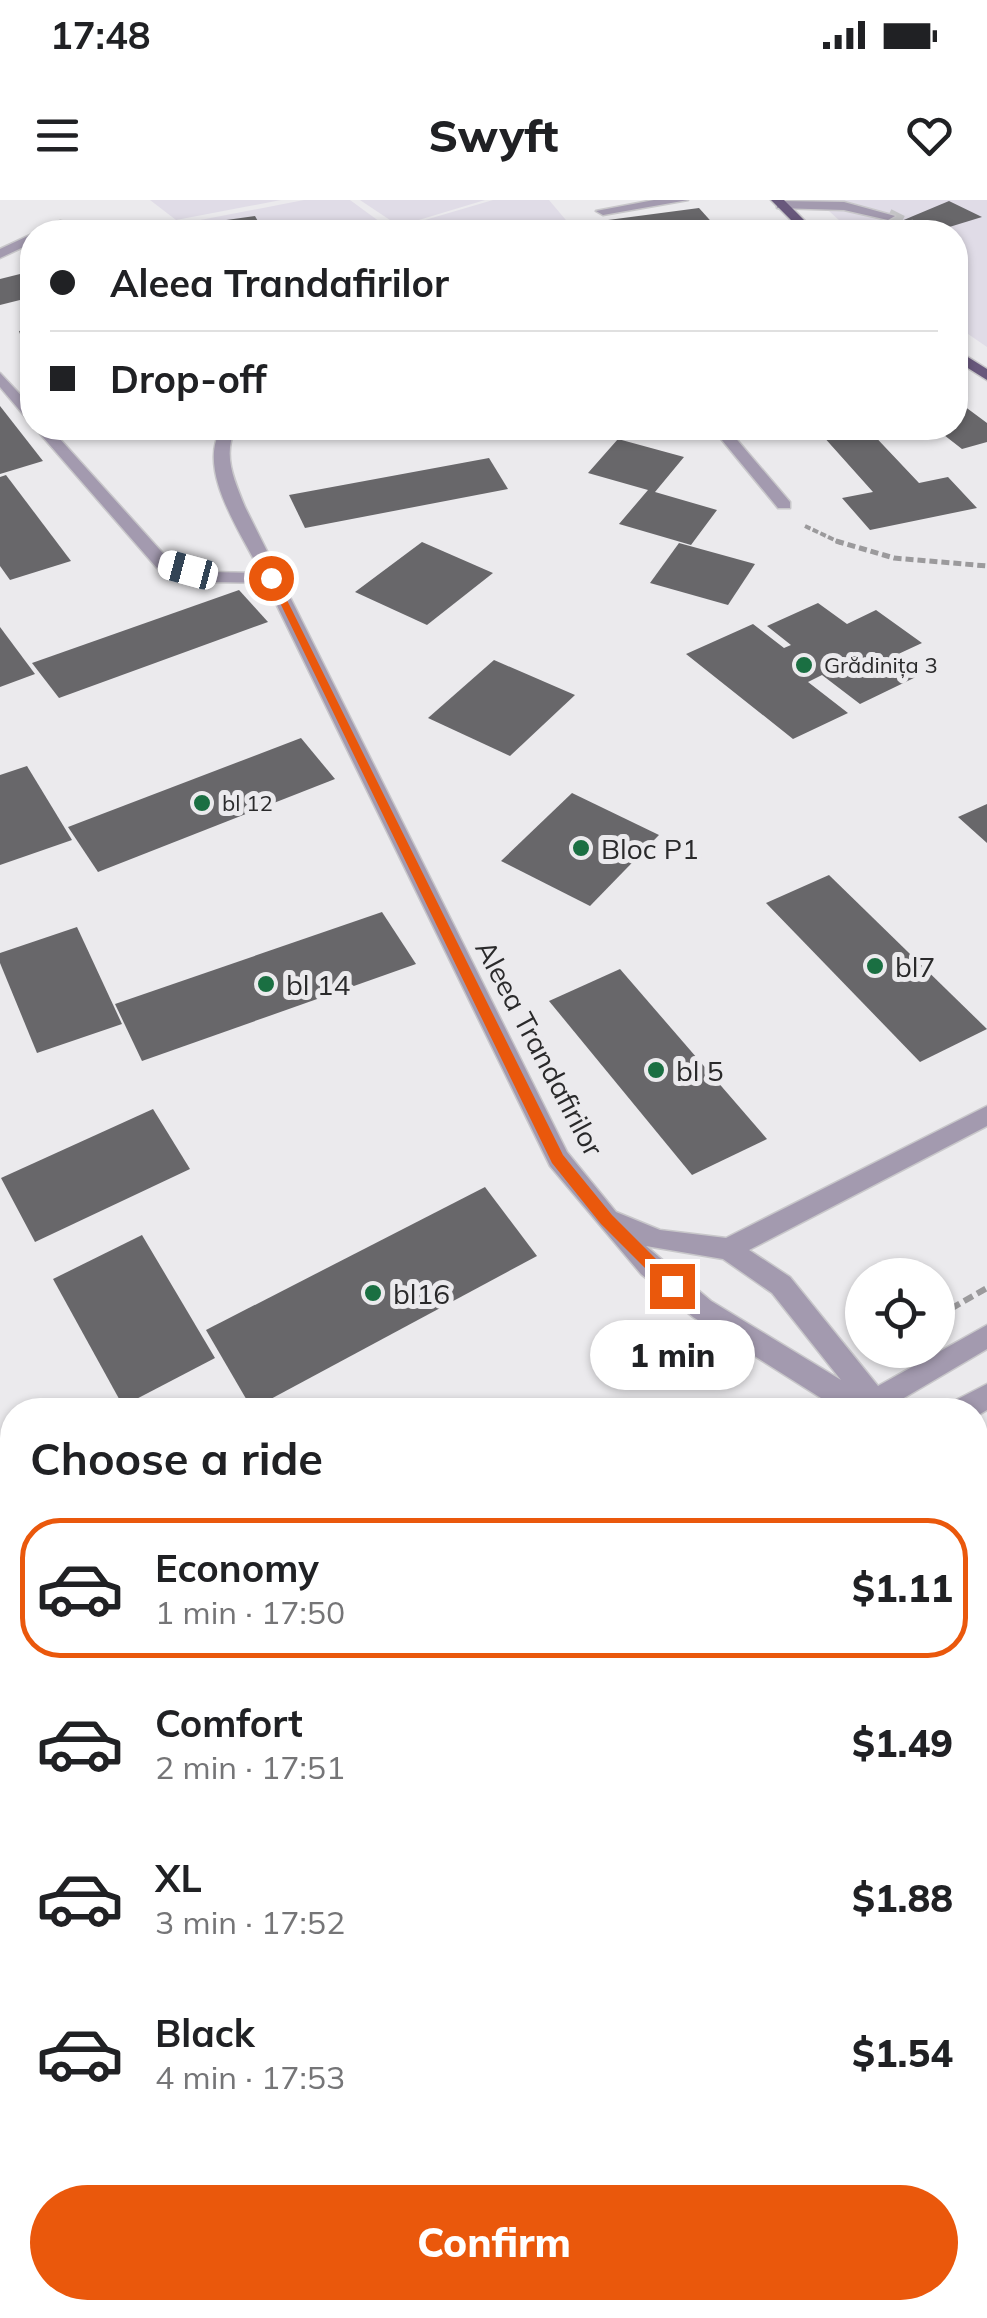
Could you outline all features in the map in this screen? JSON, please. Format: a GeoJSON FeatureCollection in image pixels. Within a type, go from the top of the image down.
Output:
{"type":"FeatureCollection","features":[{"type":"Feature","properties":{"kind":"street"},"geometry":{"type":"LineString","coordinates":[[603,211],[682,200]]}},
{"type":"Feature","properties":{"kind":"street"},"geometry":{"type":"LineString","coordinates":[[780,203],[844,206],[888,216]]}},
{"type":"Feature","properties":{"kind":"street"},"geometry":{"type":"LineString","coordinates":[[0,377],[20,401]]}},
{"type":"Feature","properties":{"kind":"street"},"geometry":{"type":"LineString","coordinates":[[53,440],[163,564],[212,577],[271,578]]}},
{"type":"Feature","properties":{"kind":"street","name":"Aleea Trandafirilor"},"geometry":{"type":"LineString","coordinates":[[222,440],[222,472],[271,578],[558,1159],[607,1220],[658,1240],[728,1249]]}},
{"type":"Feature","properties":{"kind":"street"},"geometry":{"type":"LineString","coordinates":[[729,440],[784,504]]}},
{"type":"Feature","properties":{"kind":"street"},"geometry":{"type":"LineString","coordinates":[[860,1398],[781,1286],[728,1249],[987,1115]]}},
{"type":"Feature","properties":{"kind":"street"},"geometry":{"type":"LineString","coordinates":[[607,1220],[656,1273],[689,1298],[852,1398]]}},
{"type":"Feature","properties":{"kind":"street"},"geometry":{"type":"LineString","coordinates":[[884,1398],[987,1336]]}},
{"type":"Feature","properties":{"kind":"path"},"geometry":{"type":"LineString","coordinates":[[802,524],[832,542],[884,559],[987,566]]}},
{"type":"Feature","properties":{"kind":"path"},"geometry":{"type":"LineString","coordinates":[[955,1306],[987,1288]]}},
{"type":"Feature","properties":{"kind":"shaded area"},"geometry":{"type":"Polygon","coordinates":[[[150,200],[281,200],[176,220],[150,200]]]}},
{"type":"Feature","properties":{"kind":"shaded area"},"geometry":{"type":"Polygon","coordinates":[[[304,200],[350,200],[377,220],[200,220],[304,200]]]}},
{"type":"Feature","properties":{"kind":"shaded area"},"geometry":{"type":"Polygon","coordinates":[[[360,200],[485,200],[419,220],[390,220],[360,200]]]}},
{"type":"Feature","properties":{"kind":"shaded area"},"geometry":{"type":"Polygon","coordinates":[[[493,200],[549,200],[566,220],[425,220],[493,200]]]}},
{"type":"Feature","properties":{"kind":"shaded area"},"geometry":{"type":"Polygon","coordinates":[[[817,200],[987,200],[987,347],[968,334],[968,220],[839,220],[817,200]]]}},
{"type":"Feature","properties":{"kind":"building"},"geometry":{"type":"Polygon","coordinates":[[[949,201],[982,217],[968,221],[904,220],[949,201]]]}},
{"type":"Feature","properties":{"kind":"building"},"geometry":{"type":"Polygon","coordinates":[[[699,208],[710,220],[608,220],[699,208]]]}},
{"type":"Feature","properties":{"kind":"building"},"geometry":{"type":"Polygon","coordinates":[[[20,274],[20,300],[0,305],[0,279],[20,274]]]}},
{"type":"Feature","properties":{"kind":"building"},"geometry":{"type":"Polygon","coordinates":[[[0,406],[20,432],[20,440],[27,440],[43,461],[0,474],[0,406]]]}},
{"type":"Feature","properties":{"kind":"building"},"geometry":{"type":"Polygon","coordinates":[[[968,409],[987,423],[987,442],[962,449],[950,440],[968,440],[968,409]]]}},
{"type":"Feature","properties":{"kind":"building"},"geometry":{"type":"Polygon","coordinates":[[[617,440],[684,457],[655,492],[717,510],[691,545],[619,524],[648,490],[588,473],[617,440]]]}},
{"type":"Feature","properties":{"kind":"building"},"geometry":{"type":"Polygon","coordinates":[[[826,440],[878,440],[919,483],[948,477],[977,508],[870,530],[842,498],[873,492],[826,440]]]}},
{"type":"Feature","properties":{"kind":"building"},"geometry":{"type":"Polygon","coordinates":[[[489,458],[508,489],[305,528],[289,495],[489,458]]]}},
{"type":"Feature","properties":{"kind":"building"},"geometry":{"type":"Polygon","coordinates":[[[6,475],[71,561],[10,580],[0,566],[0,477],[6,475]]]}},
{"type":"Feature","properties":{"kind":"building"},"geometry":{"type":"Polygon","coordinates":[[[422,542],[493,573],[427,625],[355,592],[422,542]]]}},
{"type":"Feature","properties":{"kind":"building"},"geometry":{"type":"Polygon","coordinates":[[[679,543],[755,564],[728,605],[650,583],[679,543]]]}},
{"type":"Feature","properties":{"kind":"building"},"geometry":{"type":"Polygon","coordinates":[[[239,590],[268,622],[59,698],[32,663],[239,590]]]}},
{"type":"Feature","properties":{"kind":"building","name":"Grădinița 3"},"geometry":{"type":"Polygon","coordinates":[[[818,603],[847,624],[876,610],[922,643],[894,656],[920,675],[860,704],[822,675],[808,682],[848,713],[793,739],[686,654],[753,624],[784,648],[791,645],[767,626],[818,603]]]}},
{"type":"Feature","properties":{"kind":"building"},"geometry":{"type":"Polygon","coordinates":[[[0,627],[35,674],[0,687],[0,627]]]}},
{"type":"Feature","properties":{"kind":"building"},"geometry":{"type":"Polygon","coordinates":[[[494,660],[575,695],[510,756],[428,718],[494,660]]]}},
{"type":"Feature","properties":{"kind":"building","name":"bl 12"},"geometry":{"type":"Polygon","coordinates":[[[301,738],[335,779],[98,872],[68,827],[301,738]]]}},
{"type":"Feature","properties":{"kind":"building"},"geometry":{"type":"Polygon","coordinates":[[[27,766],[72,840],[0,865],[0,775],[27,766]]]}},
{"type":"Feature","properties":{"kind":"building","name":"Bloc P1"},"geometry":{"type":"Polygon","coordinates":[[[572,793],[659,835],[590,906],[501,861],[572,793]]]}},
{"type":"Feature","properties":{"kind":"building"},"geometry":{"type":"Polygon","coordinates":[[[987,804],[987,843],[958,817],[987,804]]]}},
{"type":"Feature","properties":{"kind":"building","name":"bl7"},"geometry":{"type":"Polygon","coordinates":[[[829,875],[987,1029],[920,1062],[766,903],[829,875]]]}},
{"type":"Feature","properties":{"kind":"building","name":"bl 14"},"geometry":{"type":"Polygon","coordinates":[[[382,912],[416,964],[142,1061],[115,1004],[382,912]]]}},
{"type":"Feature","properties":{"kind":"building"},"geometry":{"type":"Polygon","coordinates":[[[77,927],[122,1024],[37,1053],[0,963],[0,953],[77,927]]]}},
{"type":"Feature","properties":{"kind":"building","name":"bl 5"},"geometry":{"type":"Polygon","coordinates":[[[620,969],[767,1139],[692,1175],[549,1001],[620,969]]]}},
{"type":"Feature","properties":{"kind":"building"},"geometry":{"type":"Polygon","coordinates":[[[153,1109],[190,1169],[35,1242],[1,1178],[153,1109]]]}},
{"type":"Feature","properties":{"kind":"building","name":"bl16"},"geometry":{"type":"Polygon","coordinates":[[[485,1187],[537,1256],[272,1398],[246,1398],[206,1330],[485,1187]]]}},
{"type":"Feature","properties":{"kind":"building"},"geometry":{"type":"Polygon","coordinates":[[[142,1235],[215,1358],[138,1398],[119,1398],[53,1279],[142,1235]]]}},
{"type":"Feature","properties":{"kind":"tunnel"},"geometry":{"type":"LineString","coordinates":[[888,216],[896,220]]}},
{"type":"Feature","properties":{"kind":"place","name":"Grădinița 3"},"geometry":{"type":"Point","coordinates":[804,665]}},
{"type":"Feature","properties":{"kind":"place","name":"bl 12"},"geometry":{"type":"Point","coordinates":[202,803]}},
{"type":"Feature","properties":{"kind":"place","name":"Bloc P1"},"geometry":{"type":"Point","coordinates":[581,848]}},
{"type":"Feature","properties":{"kind":"place","name":"bl7"},"geometry":{"type":"Point","coordinates":[875,966]}},
{"type":"Feature","properties":{"kind":"place","name":"bl 14"},"geometry":{"type":"Point","coordinates":[266,984]}},
{"type":"Feature","properties":{"kind":"place","name":"bl 5"},"geometry":{"type":"Point","coordinates":[656,1070]}},
{"type":"Feature","properties":{"kind":"place","name":"bl16"},"geometry":{"type":"Point","coordinates":[373,1293]}},
{"type":"Feature","properties":{"kind":"route"},"geometry":{"type":"LineString","coordinates":[[271,578],[558,1159],[607,1220],[672,1286]]}}]}
